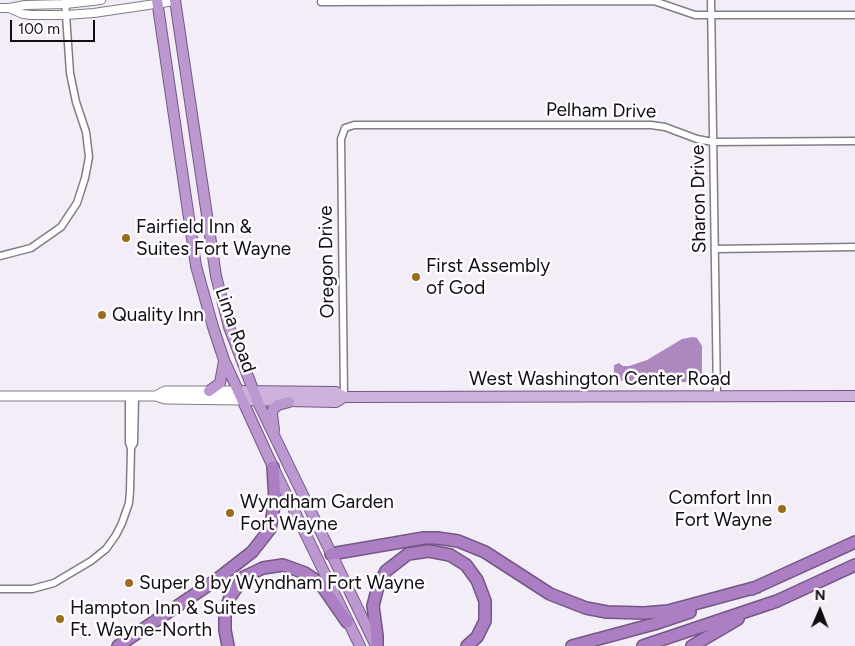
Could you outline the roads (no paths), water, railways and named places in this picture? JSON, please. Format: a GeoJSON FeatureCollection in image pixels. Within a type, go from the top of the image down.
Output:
{"type":"FeatureCollection","features":[{"type":"Feature","properties":{"kind":"highway","name":"Lima Road"},"geometry":{"type":"LineString","coordinates":[[174,0],[216,276],[229,327],[254,396],[376,646]]}},
{"type":"Feature","properties":{"kind":"highway","name":"Lima Road"},"geometry":{"type":"LineString","coordinates":[[158,2],[196,266],[213,327],[224,360],[240,396],[360,646]]}},
{"type":"Feature","properties":{"kind":"highway"},"geometry":{"type":"LineString","coordinates":[[209,391],[220,383],[224,360]]}},
{"type":"Feature","properties":{"kind":"highway"},"geometry":{"type":"LineString","coordinates":[[275,440],[272,421],[273,409],[278,405],[289,402]]}},
{"type":"Feature","properties":{"kind":"highway"},"geometry":{"type":"LineString","coordinates":[[118,646],[216,580],[252,552],[270,529],[275,500],[273,467]]}},
{"type":"Feature","properties":{"kind":"highway"},"geometry":{"type":"LineString","coordinates":[[331,554],[424,538],[458,541],[485,552],[550,594],[586,608],[607,612],[644,614],[668,610],[757,587]]}},
{"type":"Feature","properties":{"kind":"highway"},"geometry":{"type":"LineString","coordinates":[[572,646],[654,624],[719,602],[757,587],[855,542]]}},
{"type":"Feature","properties":{"kind":"highway"},"geometry":{"type":"LineString","coordinates":[[376,646],[377,636],[373,606],[378,586],[386,571],[408,554],[429,551],[450,555],[466,565],[477,580],[485,601],[485,621],[477,637],[467,646]]}},
{"type":"Feature","properties":{"kind":"highway"},"geometry":{"type":"LineString","coordinates":[[228,646],[225,630],[225,613],[230,597],[244,577],[263,568],[283,565],[305,573],[320,583],[347,622]]}},
{"type":"Feature","properties":{"kind":"highway"},"geometry":{"type":"LineString","coordinates":[[643,646],[777,601],[855,565]]}},
{"type":"Feature","properties":{"kind":"highway"},"geometry":{"type":"LineString","coordinates":[[692,646],[761,606]]}},
{"type":"Feature","properties":{"kind":"main road","name":"West Washington Center Road"},"geometry":{"type":"LineString","coordinates":[[156,396],[165,391],[209,391],[240,396]]}},
{"type":"Feature","properties":{"kind":"main road","name":"West Washington Center Road"},"geometry":{"type":"LineString","coordinates":[[0,396],[156,396],[165,400],[336,392],[344,397]]}},
{"type":"Feature","properties":{"kind":"main road","name":"West Washington Center Road"},"geometry":{"type":"LineString","coordinates":[[254,396],[289,402],[336,402],[344,397],[855,396]]}},
{"type":"Feature","properties":{"kind":"street"},"geometry":{"type":"LineString","coordinates":[[0,8],[101,0]]}},
{"type":"Feature","properties":{"kind":"street"},"geometry":{"type":"LineString","coordinates":[[9,8],[31,15],[66,15],[174,0]]}},
{"type":"Feature","properties":{"kind":"street","name":"Sharon Drive"},"geometry":{"type":"LineString","coordinates":[[711,0],[717,397]]}},
{"type":"Feature","properties":{"kind":"street"},"geometry":{"type":"LineString","coordinates":[[321,2],[654,1],[695,15],[855,16]]}},
{"type":"Feature","properties":{"kind":"street"},"geometry":{"type":"LineString","coordinates":[[0,256],[31,248],[48,238],[61,227],[74,210],[82,189],[90,156],[86,132],[76,102],[70,74],[66,2]]}},
{"type":"Feature","properties":{"kind":"street","name":"Pelham Drive"},"geometry":{"type":"LineString","coordinates":[[345,128],[354,125],[651,125],[665,127],[697,139],[713,142],[855,141]]}},
{"type":"Feature","properties":{"kind":"street","name":"Oregon Drive"},"geometry":{"type":"LineString","coordinates":[[344,397],[341,139],[345,128]]}},
{"type":"Feature","properties":{"kind":"street"},"geometry":{"type":"LineString","coordinates":[[715,249],[855,247]]}},
{"type":"Feature","properties":{"kind":"street"},"geometry":{"type":"LineString","coordinates":[[0,589],[32,589],[54,583],[84,566],[106,549],[116,535],[129,503],[131,448],[129,442],[132,396]]}},
{"type":"Feature","properties":{"kind":"place","name":"Fairfield Inn & Suites Fort Wayne"},"geometry":{"type":"Point","coordinates":[126,238]}},
{"type":"Feature","properties":{"kind":"place","name":"First Assembly of God"},"geometry":{"type":"Point","coordinates":[416,277]}},
{"type":"Feature","properties":{"kind":"place","name":"Quality Inn"},"geometry":{"type":"Point","coordinates":[102,315]}},
{"type":"Feature","properties":{"kind":"place","name":"Comfort Inn Fort Wayne"},"geometry":{"type":"Point","coordinates":[782,509]}},
{"type":"Feature","properties":{"kind":"place","name":"Wyndham Garden Fort Wayne"},"geometry":{"type":"Point","coordinates":[230,513]}},
{"type":"Feature","properties":{"kind":"place","name":"Super 8 by Wyndham Fort Wayne"},"geometry":{"type":"Point","coordinates":[129,583]}},
{"type":"Feature","properties":{"kind":"place","name":"Hampton Inn & Suites Ft. Wayne-North"},"geometry":{"type":"Point","coordinates":[60,619]}}]}
